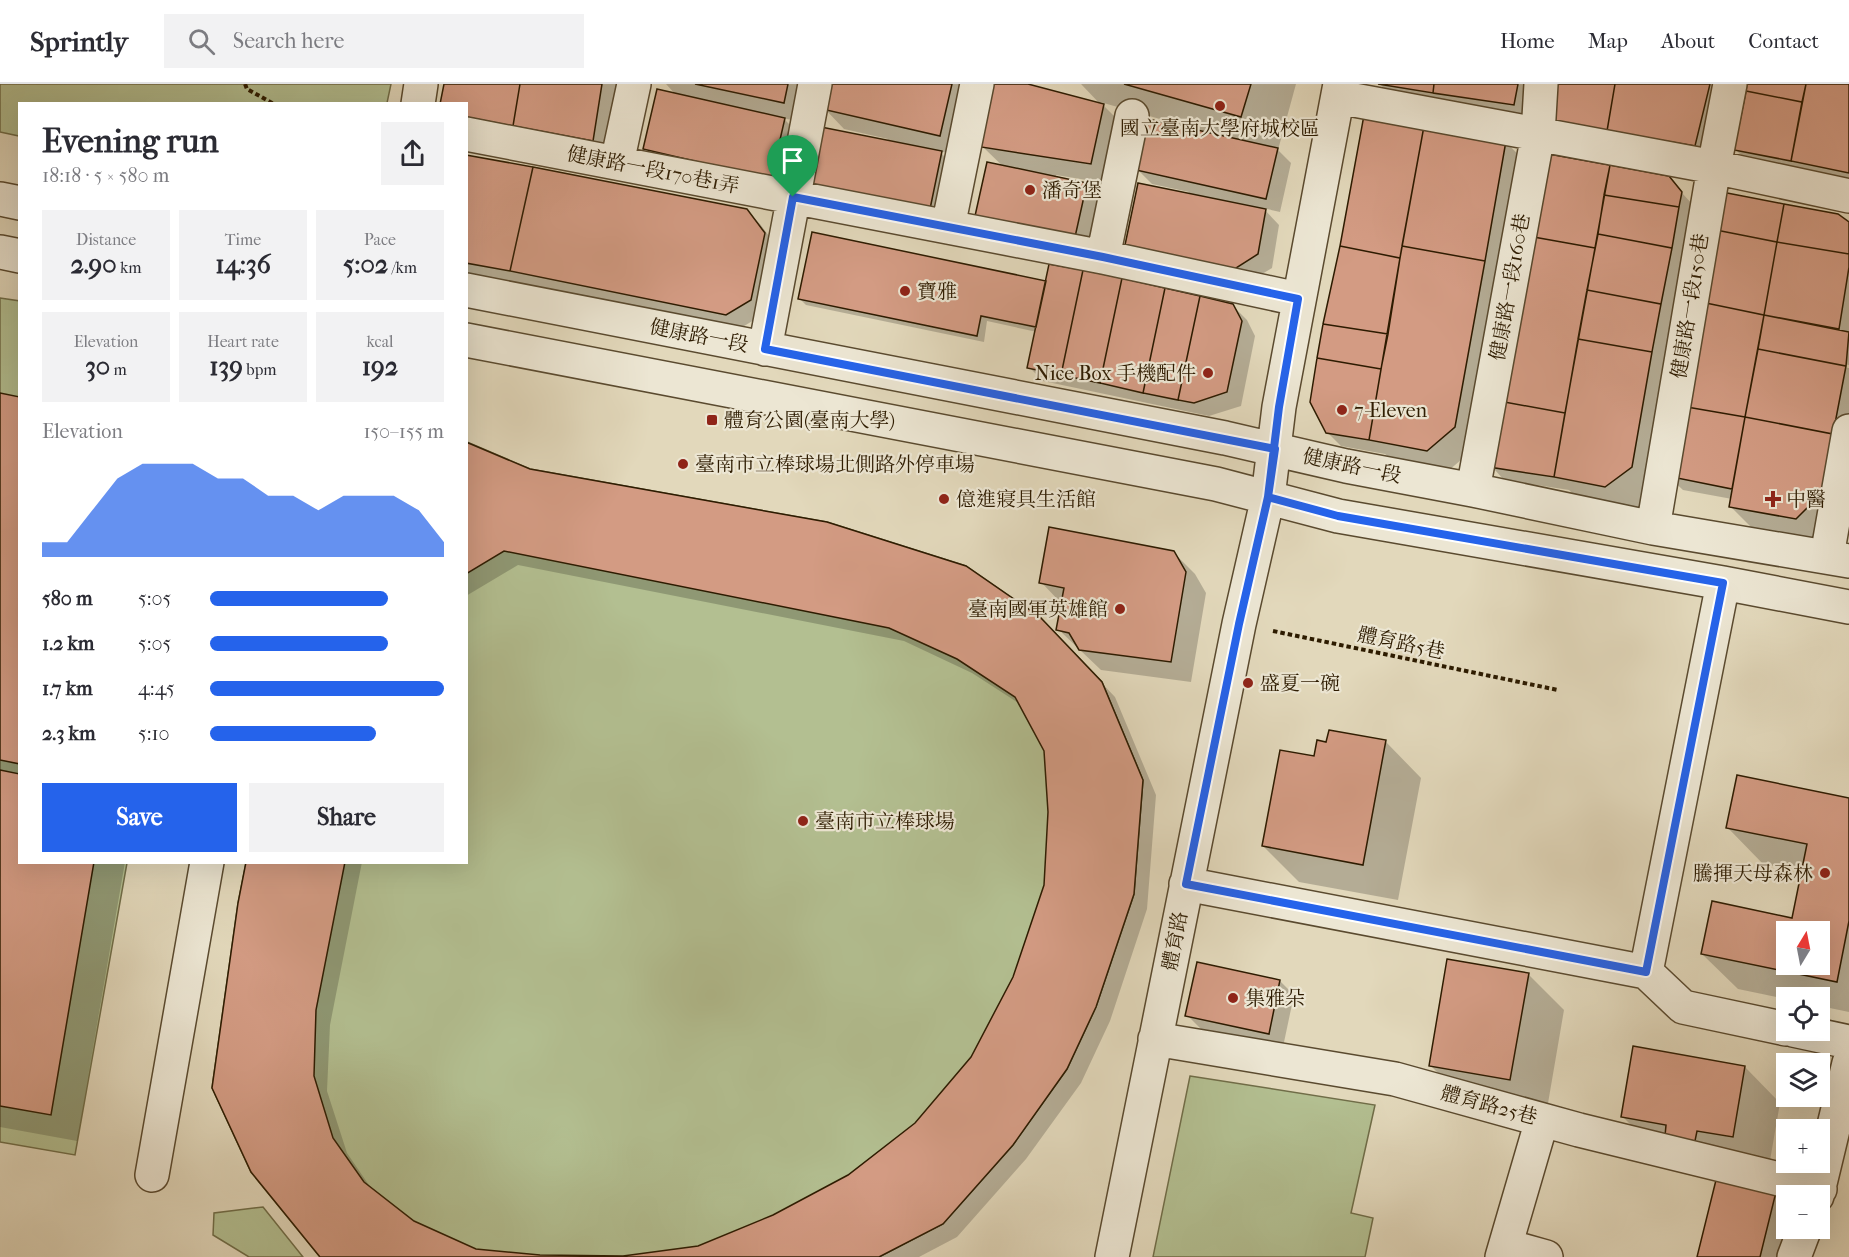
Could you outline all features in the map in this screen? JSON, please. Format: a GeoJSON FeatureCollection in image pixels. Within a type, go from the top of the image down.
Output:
{"type":"FeatureCollection","features":[{"type":"Feature","properties":{"kind":"street"},"geometry":{"type":"LineString","coordinates":[[418,102],[421,84]]}},
{"type":"Feature","properties":{"kind":"street"},"geometry":{"type":"LineString","coordinates":[[617,163],[634,84]]}},
{"type":"Feature","properties":{"kind":"street"},"geometry":{"type":"LineString","coordinates":[[765,349],[815,84]]}},
{"type":"Feature","properties":{"kind":"street"},"geometry":{"type":"LineString","coordinates":[[948,227],[977,84]]}},
{"type":"Feature","properties":{"kind":"street","name":"健康路一段160巷"},"geometry":{"type":"LineString","coordinates":[[1473,490],[1538,134],[1541,84]]}},
{"type":"Feature","properties":{"kind":"street","name":"健康路一段150巷"},"geometry":{"type":"LineString","coordinates":[[1653,528],[1730,84]]}},
{"type":"Feature","properties":{"kind":"street"},"geometry":{"type":"LineString","coordinates":[[1339,90],[1538,134],[1714,167],[1849,196]]}},
{"type":"Feature","properties":{"kind":"street","name":"體育路"},"geometry":{"type":"LineString","coordinates":[[1112,1257],[1239,624],[1268,497],[1279,407],[1339,90]]}},
{"type":"Feature","properties":{"kind":"street"},"geometry":{"type":"LineString","coordinates":[[1103,257],[1132,116]]}},
{"type":"Feature","properties":{"kind":"street","name":"健康路一段170巷1弄"},"geometry":{"type":"LineString","coordinates":[[468,134],[1103,257],[1298,299]]}},
{"type":"Feature","properties":{"kind":"street"},"geometry":{"type":"LineString","coordinates":[[0,199],[18,203]]}},
{"type":"Feature","properties":{"kind":"street"},"geometry":{"type":"LineString","coordinates":[[0,252],[18,256]]}},
{"type":"Feature","properties":{"kind":"street","name":"健康路一段"},"geometry":{"type":"LineString","coordinates":[[468,290],[1275,449],[1346,466],[1653,528],[1838,558]]}},
{"type":"Feature","properties":{"kind":"street"},"geometry":{"type":"LineString","coordinates":[[468,340],[1216,484],[1338,516],[1849,607]]}},
{"type":"Feature","properties":{"kind":"street"},"geometry":{"type":"LineString","coordinates":[[1838,558],[1849,432]]}},
{"type":"Feature","properties":{"kind":"street"},"geometry":{"type":"LineString","coordinates":[[1646,972],[1723,583]]}},
{"type":"Feature","properties":{"kind":"street"},"geometry":{"type":"LineString","coordinates":[[152,1175],[207,864]]}},
{"type":"Feature","properties":{"kind":"street"},"geometry":{"type":"LineString","coordinates":[[1186,884],[1646,972],[1683,1007],[1776,1027]]}},
{"type":"Feature","properties":{"kind":"street"},"geometry":{"type":"LineString","coordinates":[[1830,1038],[1849,1042]]}},
{"type":"Feature","properties":{"kind":"street","name":"體育路25巷"},"geometry":{"type":"LineString","coordinates":[[1155,1040],[1395,1079],[1792,1185]]}},
{"type":"Feature","properties":{"kind":"street"},"geometry":{"type":"LineString","coordinates":[[1821,1185],[1849,1063]]}},
{"type":"Feature","properties":{"kind":"street"},"geometry":{"type":"LineString","coordinates":[[1542,1120],[1504,1251],[1546,1257]]}},
{"type":"Feature","properties":{"kind":"street"},"geometry":{"type":"LineString","coordinates":[[1794,1257],[1801,1239]]}},
{"type":"Feature","properties":{"kind":"path"},"geometry":{"type":"LineString","coordinates":[[245,84],[247,89],[270,102]]}},
{"type":"Feature","properties":{"kind":"path","name":"體育路5巷"},"geometry":{"type":"LineString","coordinates":[[1239,624],[1558,690]]}},
{"type":"Feature","properties":{"kind":"green space"},"geometry":{"type":"Polygon","coordinates":[[[0,84],[391,84],[387,102],[18,102],[18,136],[0,132],[0,84]]]}},
{"type":"Feature","properties":{"kind":"green space"},"geometry":{"type":"Polygon","coordinates":[[[0,298],[18,301],[18,864],[127,864],[75,1155],[0,1142],[0,298]]]}},
{"type":"Feature","properties":{"kind":"green space","name":"臺南市立棒球場"},"geometry":{"type":"Polygon","coordinates":[[[468,442],[530,469],[827,522],[966,566],[1040,617],[1102,682],[1143,780],[1134,894],[1096,1007],[1067,1069],[1013,1145],[943,1224],[879,1257],[320,1257],[251,1172],[212,1088],[238,903],[246,864],[468,864],[468,442]]]}},
{"type":"Feature","properties":{"kind":"green space"},"geometry":{"type":"Polygon","coordinates":[[[1190,1076],[1375,1105],[1351,1213],[1373,1218],[1365,1257],[1153,1257],[1190,1076]]]}},
{"type":"Feature","properties":{"kind":"green space"},"geometry":{"type":"Polygon","coordinates":[[[263,1207],[303,1257],[249,1257],[213,1235],[214,1213],[263,1207]]]}},
{"type":"Feature","properties":{"kind":"building"},"geometry":{"type":"Polygon","coordinates":[[[444,84],[520,84],[513,126],[468,117],[468,102],[440,102],[444,84]]]}},
{"type":"Feature","properties":{"kind":"building"},"geometry":{"type":"Polygon","coordinates":[[[520,84],[602,84],[593,141],[513,126],[520,84]]]}},
{"type":"Feature","properties":{"kind":"building"},"geometry":{"type":"Polygon","coordinates":[[[695,84],[788,84],[784,103],[695,84]]]}},
{"type":"Feature","properties":{"kind":"building"},"geometry":{"type":"Polygon","coordinates":[[[828,84],[952,84],[940,136],[822,109],[828,84]]]}},
{"type":"Feature","properties":{"kind":"building"},"geometry":{"type":"Polygon","coordinates":[[[993,84],[1028,84],[1104,104],[1091,164],[981,147],[993,84]]]}},
{"type":"Feature","properties":{"kind":"building"},"geometry":{"type":"Polygon","coordinates":[[[1124,84],[1251,84],[1241,117],[1124,84]]]}},
{"type":"Feature","properties":{"kind":"building"},"geometry":{"type":"Polygon","coordinates":[[[1378,84],[1434,84],[1433,93],[1378,84]]]}},
{"type":"Feature","properties":{"kind":"building"},"geometry":{"type":"Polygon","coordinates":[[[1434,84],[1518,84],[1514,105],[1433,93],[1434,84]]]}},
{"type":"Feature","properties":{"kind":"building"},"geometry":{"type":"Polygon","coordinates":[[[1553,84],[1615,84],[1607,131],[1546,121],[1553,84]]]}},
{"type":"Feature","properties":{"kind":"building"},"geometry":{"type":"Polygon","coordinates":[[[1615,84],[1710,84],[1695,146],[1607,131],[1615,84]]]}},
{"type":"Feature","properties":{"kind":"building"},"geometry":{"type":"Polygon","coordinates":[[[1747,84],[1806,84],[1802,102],[1746,91],[1747,84]]]}},
{"type":"Feature","properties":{"kind":"building"},"geometry":{"type":"Polygon","coordinates":[[[1806,84],[1849,84],[1849,173],[1791,161],[1806,84]]]}},
{"type":"Feature","properties":{"kind":"building"},"geometry":{"type":"Polygon","coordinates":[[[657,89],[785,118],[771,179],[643,149],[657,89]]]}},
{"type":"Feature","properties":{"kind":"building"},"geometry":{"type":"Polygon","coordinates":[[[1746,91],[1802,102],[1791,161],[1734,150],[1746,91]]]}},
{"type":"Feature","properties":{"kind":"building"},"geometry":{"type":"Polygon","coordinates":[[[1364,115],[1424,126],[1400,258],[1340,246],[1364,115]]]}},
{"type":"Feature","properties":{"kind":"building"},"geometry":{"type":"Polygon","coordinates":[[[1148,119],[1278,148],[1266,199],[1136,170],[1148,119]]]}},
{"type":"Feature","properties":{"kind":"building"},"geometry":{"type":"Polygon","coordinates":[[[1424,126],[1506,141],[1485,261],[1402,246],[1424,126]]]}},
{"type":"Feature","properties":{"kind":"building"},"geometry":{"type":"Polygon","coordinates":[[[821,127],[942,151],[930,209],[809,185],[821,127]]]}},
{"type":"Feature","properties":{"kind":"building"},"geometry":{"type":"Polygon","coordinates":[[[1543,153],[1610,165],[1595,248],[1528,236],[1543,153]]]}},
{"type":"Feature","properties":{"kind":"building"},"geometry":{"type":"Polygon","coordinates":[[[468,155],[533,167],[510,271],[468,263],[468,155]]]}},
{"type":"Feature","properties":{"kind":"building"},"geometry":{"type":"Polygon","coordinates":[[[987,162],[1087,183],[1075,237],[975,216],[987,162]]]}},
{"type":"Feature","properties":{"kind":"building"},"geometry":{"type":"Polygon","coordinates":[[[1610,165],[1669,176],[1682,192],[1679,207],[1604,195],[1610,165]]]}},
{"type":"Feature","properties":{"kind":"building"},"geometry":{"type":"Polygon","coordinates":[[[533,167],[747,209],[765,233],[751,300],[726,315],[510,271],[533,167]]]}},
{"type":"Feature","properties":{"kind":"building"},"geometry":{"type":"Polygon","coordinates":[[[1138,183],[1266,209],[1258,254],[1233,270],[1125,245],[1138,183]]]}},
{"type":"Feature","properties":{"kind":"building"},"geometry":{"type":"Polygon","coordinates":[[[1722,192],[1784,204],[1777,242],[1716,230],[1722,192]]]}},
{"type":"Feature","properties":{"kind":"building"},"geometry":{"type":"Polygon","coordinates":[[[1604,195],[1679,207],[1672,248],[1598,234],[1604,195]]]}},
{"type":"Feature","properties":{"kind":"building"},"geometry":{"type":"Polygon","coordinates":[[[1784,204],[1838,214],[1849,222],[1849,254],[1777,242],[1784,204]]]}},
{"type":"Feature","properties":{"kind":"building"},"geometry":{"type":"Polygon","coordinates":[[[1716,230],[1777,242],[1764,315],[1701,302],[1716,230]]]}},
{"type":"Feature","properties":{"kind":"building"},"geometry":{"type":"Polygon","coordinates":[[[812,232],[1046,281],[1036,327],[981,316],[977,336],[798,299],[812,232]]]}},
{"type":"Feature","properties":{"kind":"building"},"geometry":{"type":"Polygon","coordinates":[[[1598,234],[1672,248],[1661,304],[1587,290],[1598,234]]]}},
{"type":"Feature","properties":{"kind":"building"},"geometry":{"type":"Polygon","coordinates":[[[1528,236],[1595,248],[1565,413],[1499,401],[1528,236]]]}},
{"type":"Feature","properties":{"kind":"building"},"geometry":{"type":"Polygon","coordinates":[[[1777,242],[1849,254],[1839,329],[1764,315],[1777,242]]]}},
{"type":"Feature","properties":{"kind":"building"},"geometry":{"type":"Polygon","coordinates":[[[1340,246],[1400,258],[1388,334],[1323,324],[1340,246]]]}},
{"type":"Feature","properties":{"kind":"building"},"geometry":{"type":"Polygon","coordinates":[[[1402,246],[1485,261],[1455,427],[1427,451],[1369,440],[1402,246]]]}},
{"type":"Feature","properties":{"kind":"building"},"geometry":{"type":"Polygon","coordinates":[[[1049,264],[1083,270],[1061,375],[1027,368],[1049,264]]]}},
{"type":"Feature","properties":{"kind":"building"},"geometry":{"type":"Polygon","coordinates":[[[1083,270],[1122,278],[1100,383],[1061,375],[1083,270]]]}},
{"type":"Feature","properties":{"kind":"building"},"geometry":{"type":"Polygon","coordinates":[[[1122,278],[1165,288],[1143,393],[1100,383],[1122,278]]]}},
{"type":"Feature","properties":{"kind":"building"},"geometry":{"type":"Polygon","coordinates":[[[1165,288],[1200,296],[1178,400],[1143,393],[1165,288]]]}},
{"type":"Feature","properties":{"kind":"building"},"geometry":{"type":"Polygon","coordinates":[[[1587,290],[1661,304],[1652,352],[1578,339],[1587,290]]]}},
{"type":"Feature","properties":{"kind":"building"},"geometry":{"type":"Polygon","coordinates":[[[1200,296],[1233,304],[1242,321],[1227,392],[1194,403],[1178,400],[1200,296]]]}},
{"type":"Feature","properties":{"kind":"building"},"geometry":{"type":"Polygon","coordinates":[[[1701,302],[1764,315],[1745,417],[1681,406],[1701,302]]]}},
{"type":"Feature","properties":{"kind":"building"},"geometry":{"type":"Polygon","coordinates":[[[1764,315],[1849,332],[1846,366],[1758,349],[1764,315]]]}},
{"type":"Feature","properties":{"kind":"building"},"geometry":{"type":"Polygon","coordinates":[[[1323,324],[1388,334],[1381,369],[1317,358],[1323,324]]]}},
{"type":"Feature","properties":{"kind":"building"},"geometry":{"type":"Polygon","coordinates":[[[1578,339],[1652,352],[1632,467],[1605,487],[1554,477],[1578,339]]]}},
{"type":"Feature","properties":{"kind":"building"},"geometry":{"type":"Polygon","coordinates":[[[1758,349],[1846,366],[1833,434],[1745,417],[1758,349]]]}},
{"type":"Feature","properties":{"kind":"building"},"geometry":{"type":"Polygon","coordinates":[[[1317,358],[1381,369],[1369,440],[1326,433],[1310,402],[1317,358]]]}},
{"type":"Feature","properties":{"kind":"building"},"geometry":{"type":"Polygon","coordinates":[[[0,393],[18,397],[18,764],[0,760],[0,393]]]}},
{"type":"Feature","properties":{"kind":"building"},"geometry":{"type":"Polygon","coordinates":[[[1499,401],[1565,413],[1554,477],[1489,467],[1499,401]]]}},
{"type":"Feature","properties":{"kind":"building"},"geometry":{"type":"Polygon","coordinates":[[[1681,406],[1745,417],[1732,489],[1667,476],[1681,406]]]}},
{"type":"Feature","properties":{"kind":"building"},"geometry":{"type":"Polygon","coordinates":[[[1745,417],[1833,434],[1823,492],[1796,519],[1729,507],[1745,417]]]}},
{"type":"Feature","properties":{"kind":"building"},"geometry":{"type":"Polygon","coordinates":[[[468,443],[530,469],[827,522],[966,566],[1040,617],[1102,682],[1143,780],[1134,894],[1096,1007],[1067,1069],[1013,1145],[943,1224],[879,1257],[320,1257],[251,1172],[212,1088],[246,864],[345,864],[316,1010],[314,1076],[333,1138],[364,1182],[414,1221],[476,1249],[540,1255],[623,1256],[698,1246],[773,1215],[848,1175],[915,1123],[971,1057],[1013,977],[1044,885],[1048,812],[1044,751],[1015,697],[957,659],[889,628],[504,551],[468,573],[468,443]]]}},
{"type":"Feature","properties":{"kind":"building","name":"臺南國軍英雄館"},"geometry":{"type":"Polygon","coordinates":[[[1049,527],[1174,551],[1186,572],[1171,662],[1079,650],[1069,633],[1056,630],[1064,588],[1039,583],[1049,527]]]}},
{"type":"Feature","properties":{"kind":"building"},"geometry":{"type":"Polygon","coordinates":[[[1329,730],[1386,740],[1363,865],[1262,846],[1280,750],[1314,756],[1317,740],[1326,742],[1329,730]]]}},
{"type":"Feature","properties":{"kind":"building"},"geometry":{"type":"Polygon","coordinates":[[[0,770],[18,774],[18,864],[94,864],[51,1115],[0,1106],[0,770]]]}},
{"type":"Feature","properties":{"kind":"building","name":"騰揮天母森林"},"geometry":{"type":"Polygon","coordinates":[[[1737,775],[1849,798],[1849,921],[1837,982],[1803,975],[1830,975],[1830,921],[1776,921],[1776,969],[1701,954],[1712,901],[1792,918],[1807,844],[1726,828],[1737,775]]]}},
{"type":"Feature","properties":{"kind":"building"},"geometry":{"type":"Polygon","coordinates":[[[1447,959],[1529,973],[1510,1080],[1429,1066],[1447,959]]]}},
{"type":"Feature","properties":{"kind":"building","name":"集雅朵"},"geometry":{"type":"Polygon","coordinates":[[[1197,962],[1280,980],[1269,1034],[1185,1016],[1197,962]]]}},
{"type":"Feature","properties":{"kind":"building"},"geometry":{"type":"Polygon","coordinates":[[[1633,1046],[1745,1066],[1733,1137],[1697,1131],[1695,1141],[1665,1136],[1666,1125],[1621,1117],[1633,1046]]]}},
{"type":"Feature","properties":{"kind":"building"},"geometry":{"type":"Polygon","coordinates":[[[1717,1176],[1776,1192],[1760,1257],[1697,1257],[1717,1176]]]}},
{"type":"Feature","properties":{"kind":"place","name":"國立臺南大學府城校區"},"geometry":{"type":"Point","coordinates":[1220,106]}},
{"type":"Feature","properties":{"kind":"place","name":"潘奇堡"},"geometry":{"type":"Point","coordinates":[1030,190]}},
{"type":"Feature","properties":{"kind":"place","name":"寶雅"},"geometry":{"type":"Point","coordinates":[905,291]}},
{"type":"Feature","properties":{"kind":"place","name":"Nice Box 手機配件"},"geometry":{"type":"Point","coordinates":[1208,373]}},
{"type":"Feature","properties":{"kind":"place","name":"7-Eleven"},"geometry":{"type":"Point","coordinates":[1342,410]}},
{"type":"Feature","properties":{"kind":"place","name":"體育公園(臺南大學)"},"geometry":{"type":"Point","coordinates":[712,420]}},
{"type":"Feature","properties":{"kind":"place","name":"臺南市立棒球場北側路外停車場"},"geometry":{"type":"Point","coordinates":[683,464]}},
{"type":"Feature","properties":{"kind":"place","name":"億進寢具生活館"},"geometry":{"type":"Point","coordinates":[944,499]}},
{"type":"Feature","properties":{"kind":"place","name":"中醫"},"geometry":{"type":"Point","coordinates":[1773,499]}},
{"type":"Feature","properties":{"kind":"place","name":"臺南國軍英雄館"},"geometry":{"type":"Point","coordinates":[1120,609]}},
{"type":"Feature","properties":{"kind":"place","name":"盛夏一碗"},"geometry":{"type":"Point","coordinates":[1248,683]}},
{"type":"Feature","properties":{"kind":"place","name":"臺南市立棒球場"},"geometry":{"type":"Point","coordinates":[803,821]}},
{"type":"Feature","properties":{"kind":"place","name":"騰揮天母森林"},"geometry":{"type":"Point","coordinates":[1825,873]}},
{"type":"Feature","properties":{"kind":"place","name":"集雅朵"},"geometry":{"type":"Point","coordinates":[1233,998]}},
{"type":"Feature","properties":{"kind":"route"},"geometry":{"type":"LineString","coordinates":[[793,197],[765,349],[1275,449],[1268,497],[1338,516],[1723,583],[1646,972],[1186,884],[1239,624],[1268,497],[1275,449],[1279,407],[1298,299],[1103,257],[793,197]]}}]}
